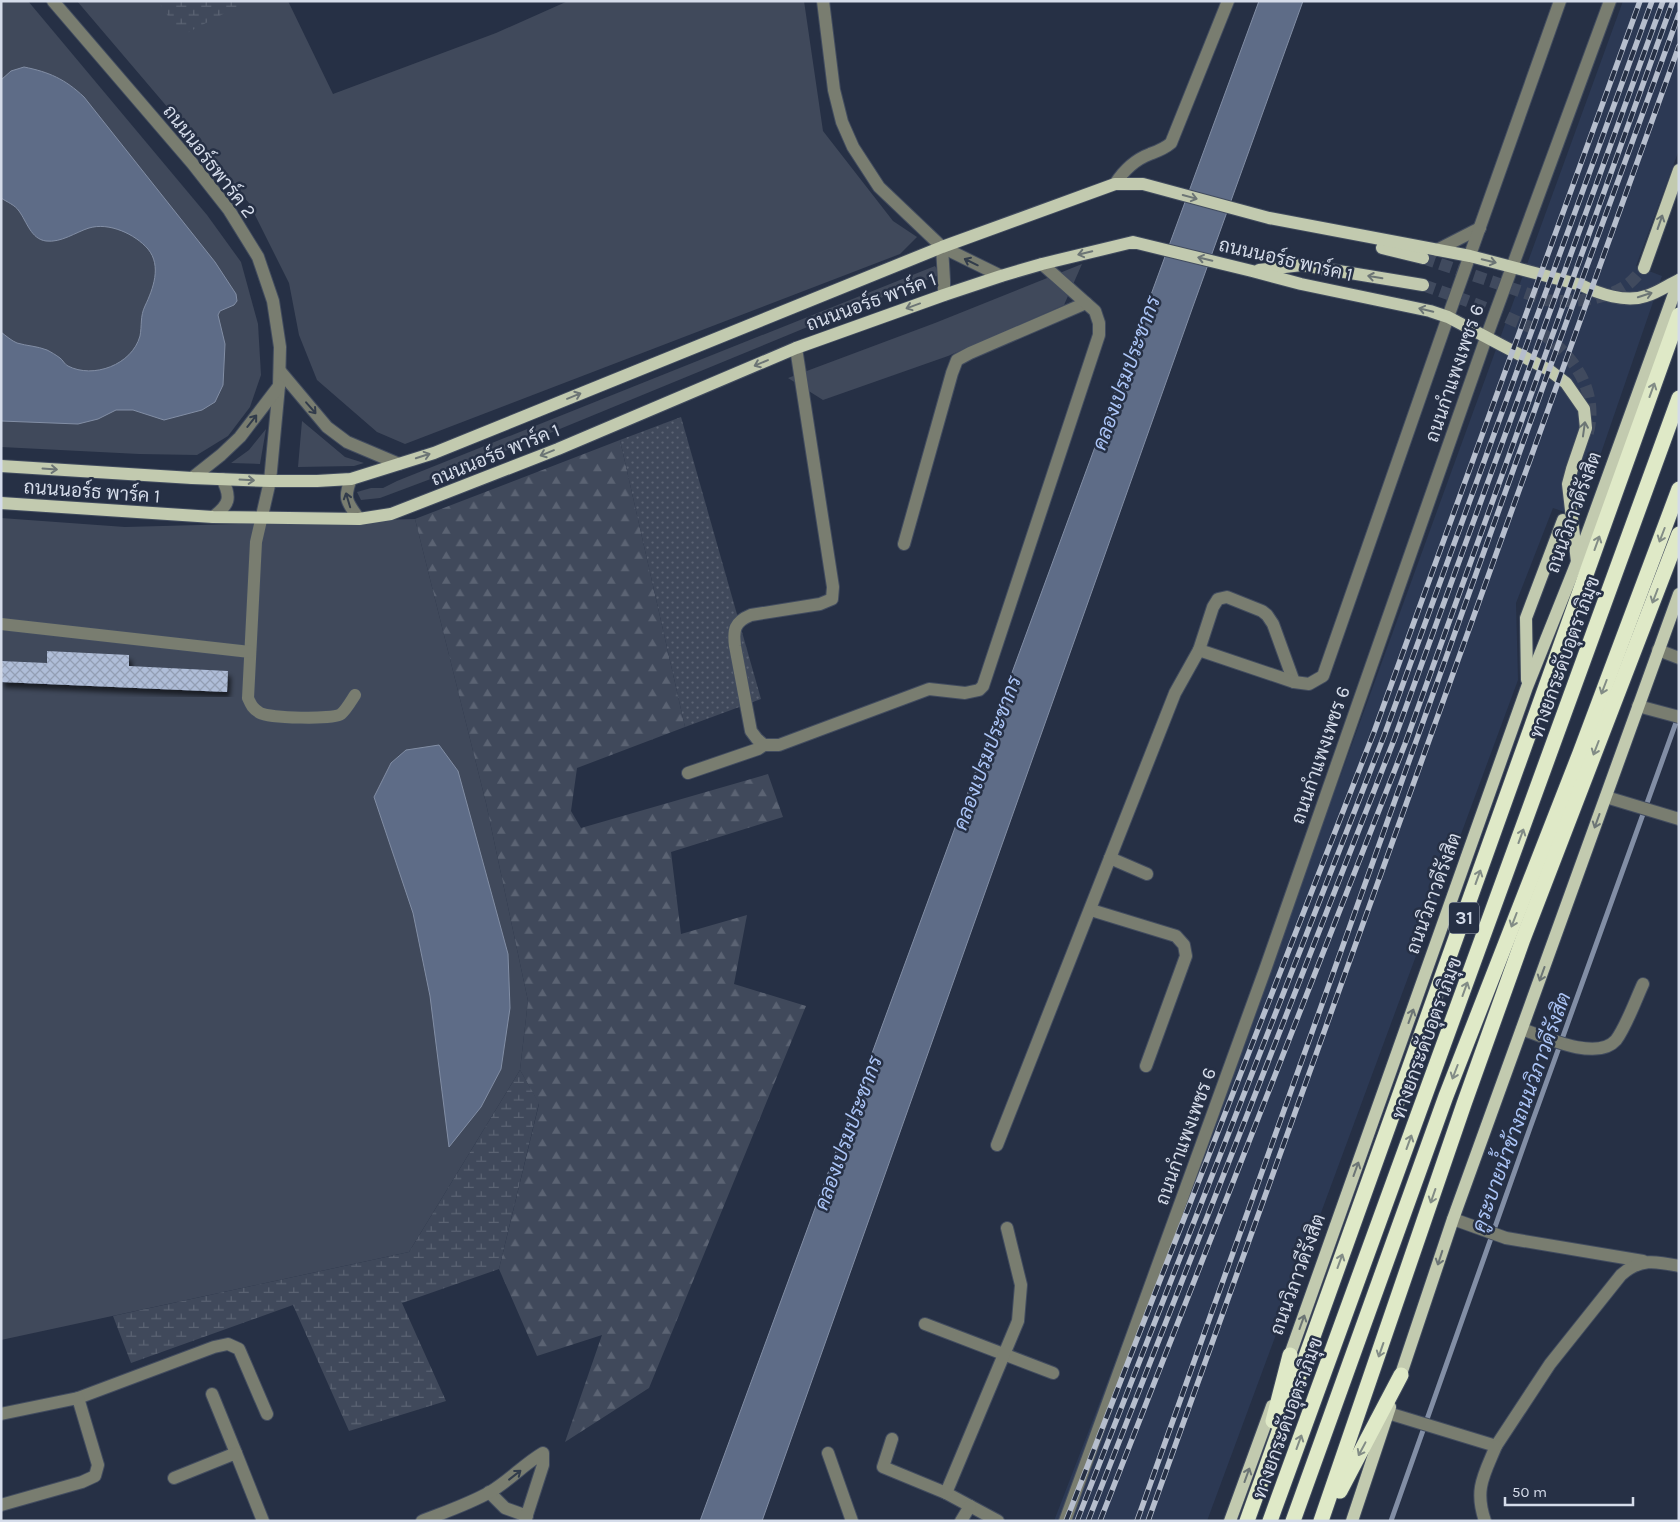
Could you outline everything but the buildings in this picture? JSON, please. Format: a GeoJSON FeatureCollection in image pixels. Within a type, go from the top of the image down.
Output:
{"type":"FeatureCollection","features":[{"type":"Feature","properties":{"kind":"highway","name":"ถนนวิภาวดีรังสิต"},"geometry":{"type":"LineString","coordinates":[[1249,1514],[1679,314]]}},
{"type":"Feature","properties":{"kind":"highway","name":"ทางยกระดับอุตราภิมุข"},"geometry":{"type":"LineString","coordinates":[[1270,1521],[1679,398]]}},
{"type":"Feature","properties":{"kind":"highway","name":"ทางยกระดับอุตราภิมุข"},"geometry":{"type":"LineString","coordinates":[[1293,1521],[1446,1096],[1580,753],[1679,490]]}},
{"type":"Feature","properties":{"kind":"highway"},"geometry":{"type":"LineString","coordinates":[[1323,1521],[1522,939],[1679,534]]}},
{"type":"Feature","properties":{"kind":"highway"},"geometry":{"type":"LineString","coordinates":[[1249,1514],[1290,1355]]}},
{"type":"Feature","properties":{"kind":"highway"},"geometry":{"type":"LineString","coordinates":[[1323,1521],[1401,1375]]}},
{"type":"Feature","properties":{"kind":"main road"},"geometry":{"type":"LineString","coordinates":[[1644,268],[1679,170]]}},
{"type":"Feature","properties":{"kind":"main road","name":"ถนนนอร์ธ พาร์ค 1"},"geometry":{"type":"LineString","coordinates":[[1,466],[270,481],[351,479],[452,445],[942,247],[1115,184],[1143,184],[1269,218],[1470,256],[1581,285],[1591,290],[1632,299],[1646,296],[1679,280]]}},
{"type":"Feature","properties":{"kind":"main road"},"geometry":{"type":"LineString","coordinates":[[1269,218],[1312,231],[1423,258]]}},
{"type":"Feature","properties":{"kind":"main road","name":"ถนนนอร์ธ พาร์ค 1"},"geometry":{"type":"LineString","coordinates":[[1,503],[213,517],[358,519],[391,514],[558,449],[796,348],[944,294],[1001,276],[1133,242],[1300,284],[1430,310],[1448,317],[1549,370],[1566,383],[1584,410],[1586,428],[1568,484],[1577,562]]}},
{"type":"Feature","properties":{"kind":"main road"},"geometry":{"type":"LineString","coordinates":[[1252,271],[1302,265],[1423,285]]}},
{"type":"Feature","properties":{"kind":"main road","name":"ถนนวิภาวดีรังสิต"},"geometry":{"type":"LineString","coordinates":[[1230,1521],[1527,687],[1577,562],[1679,280]]}},
{"type":"Feature","properties":{"kind":"main road"},"geometry":{"type":"LineString","coordinates":[[1527,687],[1526,618],[1563,520]]}},
{"type":"Feature","properties":{"kind":"main road"},"geometry":{"type":"LineString","coordinates":[[1352,1521],[1453,1219],[1679,594]]}},
{"type":"Feature","properties":{"kind":"street","name":"ถนนนอร์ธพาร์ค 2"},"geometry":{"type":"LineString","coordinates":[[53,1],[192,163],[229,210],[258,257],[274,301],[280,347],[280,371],[270,481],[260,518],[255,560],[248,698],[252,708],[261,714],[272,716],[332,718],[341,714],[355,695]]}},
{"type":"Feature","properties":{"kind":"street"},"geometry":{"type":"LineString","coordinates":[[823,1],[834,90],[842,122],[853,147],[879,187],[942,247],[1001,276]]}},
{"type":"Feature","properties":{"kind":"street"},"geometry":{"type":"LineString","coordinates":[[1115,184],[1123,172],[1133,163],[1149,154],[1164,150],[1171,143],[1228,1]]}},
{"type":"Feature","properties":{"kind":"street"},"geometry":{"type":"LineString","coordinates":[[1199,650],[1294,682],[1309,684],[1323,676],[1560,1]]}},
{"type":"Feature","properties":{"kind":"street","name":"ถนนกำแพงเพชร 6"},"geometry":{"type":"LineString","coordinates":[[1066,1521],[1266,967],[1486,338],[1610,1]]}},
{"type":"Feature","properties":{"kind":"street"},"geometry":{"type":"LineString","coordinates":[[1437,250],[1480,228]]}},
{"type":"Feature","properties":{"kind":"street"},"geometry":{"type":"LineString","coordinates":[[942,247],[944,294]]}},
{"type":"Feature","properties":{"kind":"street"},"geometry":{"type":"LineString","coordinates":[[796,348],[833,587],[832,599],[820,604],[751,615],[743,618],[738,623],[734,633],[735,646],[751,731],[756,739],[764,745],[779,745],[929,690],[965,693],[979,690],[983,686],[1099,335],[1099,323],[1095,311],[1042,264]]}},
{"type":"Feature","properties":{"kind":"street"},"geometry":{"type":"LineString","coordinates":[[904,544],[957,360],[970,352],[1086,302]]}},
{"type":"Feature","properties":{"kind":"street"},"geometry":{"type":"LineString","coordinates":[[280,371],[327,427],[348,442],[399,464]]}},
{"type":"Feature","properties":{"kind":"street"},"geometry":{"type":"LineString","coordinates":[[192,478],[221,456],[240,437],[279,386]]}},
{"type":"Feature","properties":{"kind":"street"},"geometry":{"type":"LineString","coordinates":[[213,517],[224,509],[228,499],[228,491],[222,479]]}},
{"type":"Feature","properties":{"kind":"street"},"geometry":{"type":"LineString","coordinates":[[351,479],[346,492],[348,503],[358,519]]}},
{"type":"Feature","properties":{"kind":"street"},"geometry":{"type":"LineString","coordinates":[[997,1145],[1091,910],[1174,693],[1199,650],[1213,607],[1218,599],[1227,597],[1262,611],[1267,615],[1273,624],[1294,682]]}},
{"type":"Feature","properties":{"kind":"street"},"geometry":{"type":"LineString","coordinates":[[1,624],[250,652]]}},
{"type":"Feature","properties":{"kind":"street"},"geometry":{"type":"LineString","coordinates":[[1658,650],[1679,658]]}},
{"type":"Feature","properties":{"kind":"street"},"geometry":{"type":"LineString","coordinates":[[1638,706],[1679,717]]}},
{"type":"Feature","properties":{"kind":"street"},"geometry":{"type":"LineString","coordinates":[[688,773],[758,750],[764,745]]}},
{"type":"Feature","properties":{"kind":"street"},"geometry":{"type":"LineString","coordinates":[[1606,797],[1679,819]]}},
{"type":"Feature","properties":{"kind":"street"},"geometry":{"type":"LineString","coordinates":[[1110,858],[1147,874]]}},
{"type":"Feature","properties":{"kind":"street"},"geometry":{"type":"LineString","coordinates":[[1091,910],[1176,936],[1184,945],[1186,956],[1146,1066]]}},
{"type":"Feature","properties":{"kind":"street"},"geometry":{"type":"LineString","coordinates":[[1522,1029],[1575,1048],[1598,1049],[1615,1041],[1642,984]]}},
{"type":"Feature","properties":{"kind":"street"},"geometry":{"type":"LineString","coordinates":[[1453,1219],[1506,1238],[1679,1266]]}},
{"type":"Feature","properties":{"kind":"street"},"geometry":{"type":"LineString","coordinates":[[946,1494],[1018,1321],[1021,1285],[1007,1228]]}},
{"type":"Feature","properties":{"kind":"street"},"geometry":{"type":"LineString","coordinates":[[1485,1521],[1479,1491],[1496,1446],[1550,1364],[1621,1275],[1631,1266],[1645,1262]]}},
{"type":"Feature","properties":{"kind":"street"},"geometry":{"type":"LineString","coordinates":[[924,1324],[1053,1373]]}},
{"type":"Feature","properties":{"kind":"street"},"geometry":{"type":"LineString","coordinates":[[1,1414],[78,1398],[214,1347],[228,1344],[239,1349],[267,1414]]}},
{"type":"Feature","properties":{"kind":"street"},"geometry":{"type":"LineString","coordinates":[[212,1394],[263,1521]]}},
{"type":"Feature","properties":{"kind":"street"},"geometry":{"type":"LineString","coordinates":[[1,1505],[82,1482],[95,1476],[98,1465],[78,1398]]}},
{"type":"Feature","properties":{"kind":"street"},"geometry":{"type":"LineString","coordinates":[[1388,1413],[1496,1446]]}},
{"type":"Feature","properties":{"kind":"street"},"geometry":{"type":"LineString","coordinates":[[892,1439],[883,1467],[946,1494],[998,1521]]}},
{"type":"Feature","properties":{"kind":"street"},"geometry":{"type":"LineString","coordinates":[[174,1478],[236,1452]]}},
{"type":"Feature","properties":{"kind":"street"},"geometry":{"type":"LineString","coordinates":[[422,1521],[442,1517],[489,1492],[513,1477],[536,1457],[544,1453],[543,1464],[526,1518],[505,1508],[489,1492]]}},
{"type":"Feature","properties":{"kind":"street"},"geometry":{"type":"LineString","coordinates":[[828,1453],[852,1521]]}},
{"type":"Feature","properties":{"kind":"street"},"geometry":{"type":"LineString","coordinates":[[961,1521],[970,1506]]}},
{"type":"Feature","properties":{"kind":"shaded area"},"geometry":{"type":"Polygon","coordinates":[[[1623,1],[1679,1],[1679,150],[1636,266],[1662,276],[1579,517],[1553,508],[1516,603],[1518,680],[1207,1521],[1054,1521],[1340,777],[1623,1]]]}},
{"type":"Feature","properties":{"kind":"green space"},"geometry":{"type":"Polygon","coordinates":[[[1,1],[28,1],[207,215],[241,262],[258,324],[261,375],[250,407],[228,436],[197,455],[1,447],[1,1]]]}},
{"type":"Feature","properties":{"kind":"green space"},"geometry":{"type":"Polygon","coordinates":[[[77,1],[288,1],[333,94],[496,33],[568,1],[804,1],[823,131],[893,221],[917,237],[900,254],[405,444],[377,432],[317,380],[299,335],[289,283],[249,203],[77,1]]]}},
{"type":"Feature","properties":{"kind":"green space"},"geometry":{"type":"Polygon","coordinates":[[[158,1],[248,1],[181,36],[158,1]]]}},
{"type":"Feature","properties":{"kind":"green space"},"geometry":{"type":"Polygon","coordinates":[[[1082,264],[1064,305],[948,356],[823,400],[788,378],[935,323],[1082,264]]]}},
{"type":"Feature","properties":{"kind":"green space"},"geometry":{"type":"Polygon","coordinates":[[[935,266],[938,271],[937,276],[822,321],[516,447],[380,498],[361,500],[357,492],[371,488],[383,488],[935,266]]]}},
{"type":"Feature","properties":{"kind":"green space"},"geometry":{"type":"Polygon","coordinates":[[[681,417],[761,699],[685,727],[620,440],[681,417]]]}},
{"type":"Feature","properties":{"kind":"green space"},"geometry":{"type":"Polygon","coordinates":[[[302,421],[345,457],[364,463],[354,466],[298,467],[302,421]]]}},
{"type":"Feature","properties":{"kind":"green space"},"geometry":{"type":"Polygon","coordinates":[[[266,429],[260,464],[231,463],[249,450],[266,429]]]}},
{"type":"Feature","properties":{"kind":"green space"},"geometry":{"type":"Polygon","coordinates":[[[620,440],[685,727],[577,768],[571,811],[581,828],[768,774],[783,817],[671,852],[681,934],[747,915],[734,984],[806,1006],[649,1388],[565,1442],[602,1335],[537,1356],[499,1269],[539,1104],[520,1070],[528,1001],[486,803],[415,519],[620,440]]]}},
{"type":"Feature","properties":{"kind":"green space"},"geometry":{"type":"Polygon","coordinates":[[[1,518],[125,527],[415,519],[486,803],[528,1001],[520,1070],[409,1252],[1,1340],[1,518]]]}},
{"type":"Feature","properties":{"kind":"green space"},"geometry":{"type":"Polygon","coordinates":[[[520,1070],[539,1103],[499,1269],[402,1303],[446,1401],[349,1431],[293,1305],[131,1363],[113,1316],[409,1252],[520,1070]]]}},
{"type":"Feature","properties":{"kind":"water","name":"คลองเปรมประชากร"},"geometry":{"type":"Polygon","coordinates":[[[1259,1],[1303,1],[762,1521],[700,1521],[1259,1]]]}},
{"type":"Feature","properties":{"kind":"water"},"geometry":{"type":"Polygon","coordinates":[[[24,67],[56,77],[70,85],[84,97],[215,262],[236,294],[237,301],[234,305],[220,311],[218,315],[225,344],[223,385],[215,402],[202,410],[164,420],[133,410],[116,410],[98,419],[78,424],[1,421],[1,332],[17,343],[47,350],[67,365],[78,370],[100,370],[110,367],[129,355],[136,346],[140,336],[143,310],[155,278],[155,263],[148,249],[129,234],[113,228],[97,227],[89,228],[57,240],[41,240],[33,234],[17,209],[1,198],[1,80],[11,71],[24,67]]]}},
{"type":"Feature","properties":{"kind":"water"},"geometry":{"type":"Polygon","coordinates":[[[439,745],[458,771],[508,954],[510,1008],[501,1069],[481,1107],[449,1147],[430,996],[413,913],[374,797],[391,763],[406,750],[439,745]]]}},
{"type":"Feature","properties":{"kind":"waterway","name":"คูระบายน้ำข้างถนนวิภาวดีรังสิต"},"geometry":{"type":"LineString","coordinates":[[1391,1521],[1678,717]]}},
{"type":"Feature","properties":{"kind":"tunnel"},"geometry":{"type":"LineString","coordinates":[[1423,258],[1546,300],[1556,301],[1577,301],[1609,294],[1627,285],[1644,268]]}},
{"type":"Feature","properties":{"kind":"tunnel"},"geometry":{"type":"LineString","coordinates":[[1423,285],[1530,327],[1540,332],[1564,352],[1582,377],[1587,391],[1590,405],[1587,436]]}},
{"type":"Feature","properties":{"kind":"railway"},"geometry":{"type":"LineString","coordinates":[[1066,1521],[1374,732],[1640,1]]}},
{"type":"Feature","properties":{"kind":"railway"},"geometry":{"type":"LineString","coordinates":[[1077,1521],[1384,736],[1652,1]]}},
{"type":"Feature","properties":{"kind":"railway"},"geometry":{"type":"LineString","coordinates":[[1088,1521],[1394,740],[1663,1]]}},
{"type":"Feature","properties":{"kind":"railway"},"geometry":{"type":"LineString","coordinates":[[1100,1521],[1405,744],[1673,1]]}},
{"type":"Feature","properties":{"kind":"railway"},"geometry":{"type":"LineString","coordinates":[[1137,1521],[1549,370],[1679,14]]}},
{"type":"Feature","properties":{"kind":"railway"},"geometry":{"type":"LineString","coordinates":[[1148,1521],[1679,46]]}}]}
